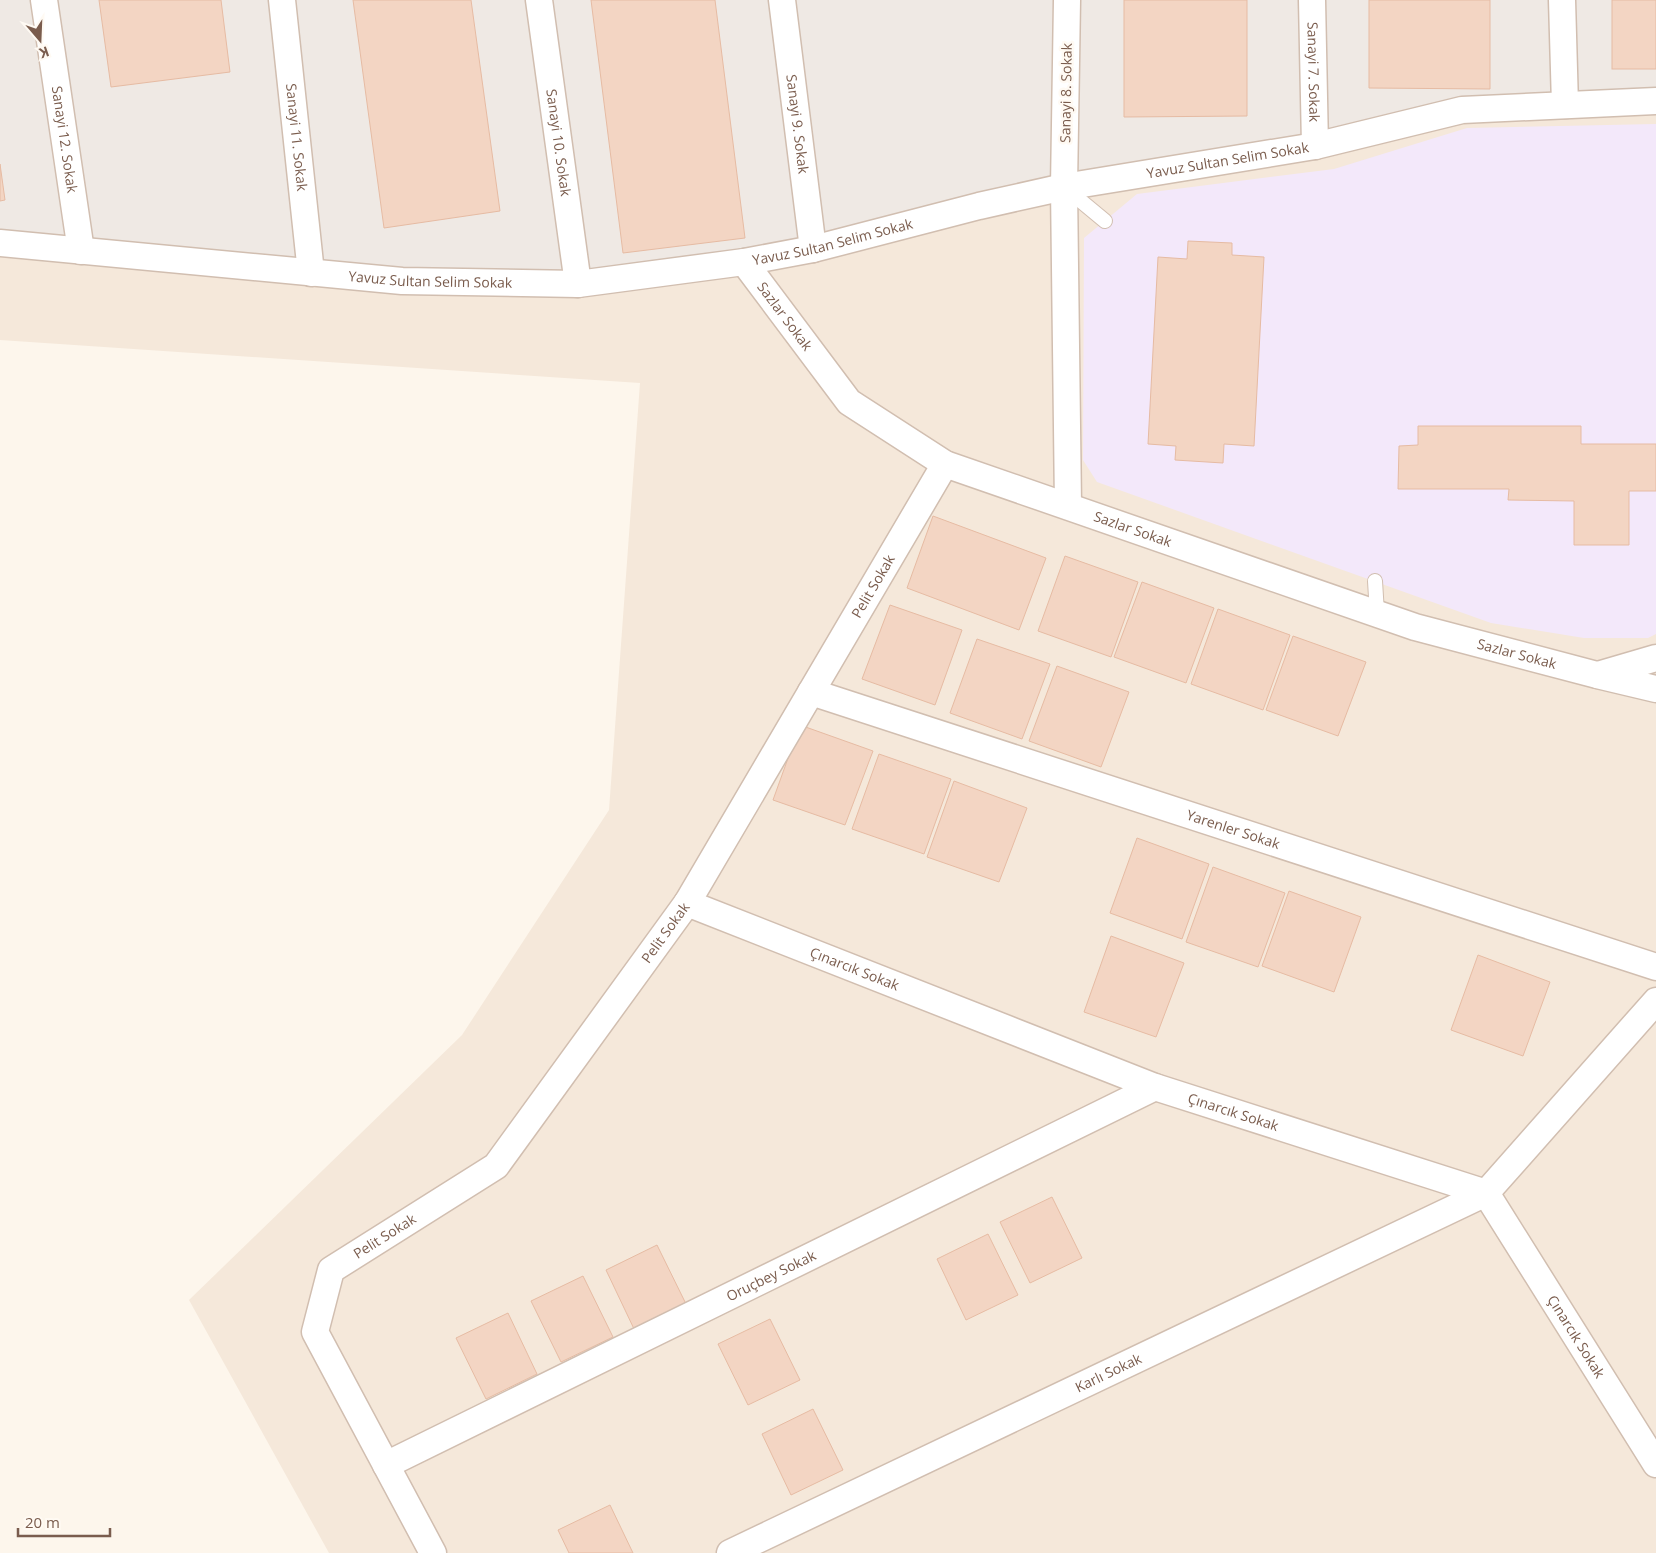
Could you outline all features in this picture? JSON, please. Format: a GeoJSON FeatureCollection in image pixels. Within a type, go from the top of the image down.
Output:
{"type":"FeatureCollection","features":[{"type":"Feature","properties":{"kind":"street","name":"Sanayi 12. Sokak"},"geometry":{"type":"LineString","coordinates":[[44,0],[81,251]]}},
{"type":"Feature","properties":{"kind":"street","name":"Sanayi 11. Sokak"},"geometry":{"type":"LineString","coordinates":[[282,0],[311,273]]}},
{"type":"Feature","properties":{"kind":"street","name":"Sanayi 10. Sokak"},"geometry":{"type":"LineString","coordinates":[[539,0],[578,284]]}},
{"type":"Feature","properties":{"kind":"street","name":"Sanayi 9. Sokak"},"geometry":{"type":"LineString","coordinates":[[782,0],[814,249]]}},
{"type":"Feature","properties":{"kind":"street","name":"Sanayi 8. Sokak"},"geometry":{"type":"LineString","coordinates":[[1067,0],[1064,187],[1068,506]]}},
{"type":"Feature","properties":{"kind":"street","name":"Sanayi 7. Sokak"},"geometry":{"type":"LineString","coordinates":[[1312,0],[1315,146]]}},
{"type":"Feature","properties":{"kind":"street"},"geometry":{"type":"LineString","coordinates":[[1562,0],[1565,105]]}},
{"type":"Feature","properties":{"kind":"street","name":"Yavuz Sultan Selim Sokak"},"geometry":{"type":"LineString","coordinates":[[0,243],[402,281],[578,284],[744,262],[814,249],[979,206],[1064,187],[1315,146],[1462,110],[1656,101]]}},
{"type":"Feature","properties":{"kind":"street","name":"Sazlar Sokak"},"geometry":{"type":"LineString","coordinates":[[744,262],[849,402],[945,464],[1415,627],[1656,689]]}},
{"type":"Feature","properties":{"kind":"street","name":"Pelit Sokak"},"geometry":{"type":"LineString","coordinates":[[386,1465],[315,1332],[331,1270],[496,1166],[687,903],[945,464]]}},
{"type":"Feature","properties":{"kind":"street"},"geometry":{"type":"LineString","coordinates":[[1597,675],[1656,658]]}},
{"type":"Feature","properties":{"kind":"street","name":"Yarenler Sokak"},"geometry":{"type":"LineString","coordinates":[[811,692],[1656,967]]}},
{"type":"Feature","properties":{"kind":"street","name":"Çınarcık Sokak"},"geometry":{"type":"LineString","coordinates":[[687,903],[1155,1087],[1486,1193],[1656,1464]]}},
{"type":"Feature","properties":{"kind":"street"},"geometry":{"type":"LineString","coordinates":[[1486,1193],[1656,1001]]}},
{"type":"Feature","properties":{"kind":"street","name":"Oruçbey Sokak"},"geometry":{"type":"LineString","coordinates":[[386,1465],[1155,1087]]}},
{"type":"Feature","properties":{"kind":"street","name":"Karlı Sokak"},"geometry":{"type":"LineString","coordinates":[[730,1553],[1486,1193]]}},
{"type":"Feature","properties":{"kind":"street"},"geometry":{"type":"LineString","coordinates":[[386,1465],[433,1553]]}},
{"type":"Feature","properties":{"kind":"lane"},"geometry":{"type":"LineString","coordinates":[[1064,187],[1105,221]]}},
{"type":"Feature","properties":{"kind":"lane"},"geometry":{"type":"LineString","coordinates":[[1375,582],[1376,613]]}},
{"type":"Feature","properties":{"kind":"shaded area"},"geometry":{"type":"Polygon","coordinates":[[[0,0],[1656,0],[1656,1553],[329,1553],[189,1300],[462,1035],[609,810],[640,383],[0,340],[0,0]]]}},
{"type":"Feature","properties":{"kind":"shaded area"},"geometry":{"type":"Polygon","coordinates":[[[0,0],[1656,0],[1656,101],[1462,110],[578,284],[0,243],[0,0]]]}},
{"type":"Feature","properties":{"kind":"shaded area"},"geometry":{"type":"Polygon","coordinates":[[[1656,124],[1656,634],[1648,638],[1584,638],[1491,623],[1097,482],[1083,460],[1084,238],[1137,194],[1334,169],[1467,128],[1656,124]]]}},
{"type":"Feature","properties":{"kind":"building"},"geometry":{"type":"Polygon","coordinates":[[[99,0],[221,0],[230,72],[111,87],[99,0]]]}},
{"type":"Feature","properties":{"kind":"building"},"geometry":{"type":"Polygon","coordinates":[[[353,0],[471,0],[500,211],[384,228],[353,0]]]}},
{"type":"Feature","properties":{"kind":"building"},"geometry":{"type":"Polygon","coordinates":[[[591,0],[715,0],[745,238],[623,253],[591,0]]]}},
{"type":"Feature","properties":{"kind":"building"},"geometry":{"type":"Polygon","coordinates":[[[1124,0],[1247,0],[1247,116],[1124,117],[1124,0]]]}},
{"type":"Feature","properties":{"kind":"building"},"geometry":{"type":"Polygon","coordinates":[[[1369,0],[1490,0],[1490,89],[1369,88],[1369,0]]]}},
{"type":"Feature","properties":{"kind":"building"},"geometry":{"type":"Polygon","coordinates":[[[1612,0],[1656,0],[1656,69],[1612,69],[1612,0]]]}},
{"type":"Feature","properties":{"kind":"building"},"geometry":{"type":"Polygon","coordinates":[[[0,164],[5,200],[0,201],[0,164]]]}},
{"type":"Feature","properties":{"kind":"building"},"geometry":{"type":"Polygon","coordinates":[[[1188,241],[1232,243],[1232,255],[1264,257],[1254,446],[1224,444],[1223,463],[1175,460],[1176,446],[1148,444],[1158,257],[1187,259],[1188,241]]]}},
{"type":"Feature","properties":{"kind":"building"},"geometry":{"type":"Polygon","coordinates":[[[1418,426],[1581,426],[1581,444],[1656,444],[1656,491],[1629,491],[1629,545],[1574,545],[1574,501],[1508,500],[1509,489],[1398,489],[1399,446],[1418,445],[1418,426]]]}},
{"type":"Feature","properties":{"kind":"building"},"geometry":{"type":"Polygon","coordinates":[[[933,516],[1046,558],[1019,630],[907,588],[933,516]]]}},
{"type":"Feature","properties":{"kind":"building"},"geometry":{"type":"Polygon","coordinates":[[[1065,556],[1138,582],[1111,657],[1038,631],[1065,556]]]}},
{"type":"Feature","properties":{"kind":"building"},"geometry":{"type":"Polygon","coordinates":[[[1142,582],[1214,608],[1186,683],[1114,657],[1142,582]]]}},
{"type":"Feature","properties":{"kind":"building"},"geometry":{"type":"Polygon","coordinates":[[[890,605],[962,630],[935,705],[862,679],[890,605]]]}},
{"type":"Feature","properties":{"kind":"building"},"geometry":{"type":"Polygon","coordinates":[[[1218,609],[1290,635],[1263,710],[1191,684],[1218,609]]]}},
{"type":"Feature","properties":{"kind":"building"},"geometry":{"type":"Polygon","coordinates":[[[1293,636],[1366,662],[1338,736],[1266,710],[1293,636]]]}},
{"type":"Feature","properties":{"kind":"building"},"geometry":{"type":"Polygon","coordinates":[[[977,639],[1050,664],[1022,739],[950,713],[977,639]]]}},
{"type":"Feature","properties":{"kind":"building"},"geometry":{"type":"Polygon","coordinates":[[[1057,666],[1129,692],[1101,767],[1029,741],[1057,666]]]}},
{"type":"Feature","properties":{"kind":"building"},"geometry":{"type":"Polygon","coordinates":[[[800,725],[873,751],[845,825],[773,800],[800,725]]]}},
{"type":"Feature","properties":{"kind":"building"},"geometry":{"type":"Polygon","coordinates":[[[879,754],[951,779],[924,854],[852,829],[879,754]]]}},
{"type":"Feature","properties":{"kind":"building"},"geometry":{"type":"Polygon","coordinates":[[[954,781],[1027,808],[999,882],[927,857],[954,781]]]}},
{"type":"Feature","properties":{"kind":"building"},"geometry":{"type":"Polygon","coordinates":[[[1137,838],[1209,864],[1182,939],[1110,913],[1137,838]]]}},
{"type":"Feature","properties":{"kind":"building"},"geometry":{"type":"Polygon","coordinates":[[[1213,867],[1285,893],[1258,967],[1186,942],[1213,867]]]}},
{"type":"Feature","properties":{"kind":"building"},"geometry":{"type":"Polygon","coordinates":[[[1289,891],[1361,917],[1334,992],[1262,966],[1289,891]]]}},
{"type":"Feature","properties":{"kind":"building"},"geometry":{"type":"Polygon","coordinates":[[[1111,936],[1184,963],[1156,1037],[1084,1012],[1111,936]]]}},
{"type":"Feature","properties":{"kind":"building"},"geometry":{"type":"Polygon","coordinates":[[[1478,955],[1550,982],[1523,1056],[1451,1030],[1478,955]]]}},
{"type":"Feature","properties":{"kind":"building"},"geometry":{"type":"Polygon","coordinates":[[[1052,1197],[1082,1258],[1030,1283],[1000,1222],[1052,1197]]]}},
{"type":"Feature","properties":{"kind":"building"},"geometry":{"type":"Polygon","coordinates":[[[988,1234],[1018,1295],[966,1320],[937,1259],[988,1234]]]}},
{"type":"Feature","properties":{"kind":"building"},"geometry":{"type":"Polygon","coordinates":[[[657,1245],[687,1306],[635,1331],[606,1270],[657,1245]]]}},
{"type":"Feature","properties":{"kind":"building"},"geometry":{"type":"Polygon","coordinates":[[[583,1276],[613,1337],[561,1362],[531,1301],[583,1276]]]}},
{"type":"Feature","properties":{"kind":"building"},"geometry":{"type":"Polygon","coordinates":[[[508,1313],[537,1374],[486,1399],[456,1338],[508,1313]]]}},
{"type":"Feature","properties":{"kind":"building"},"geometry":{"type":"Polygon","coordinates":[[[770,1319],[800,1380],[748,1405],[718,1344],[770,1319]]]}},
{"type":"Feature","properties":{"kind":"building"},"geometry":{"type":"Polygon","coordinates":[[[813,1409],[843,1470],[791,1495],[762,1434],[813,1409]]]}},
{"type":"Feature","properties":{"kind":"building"},"geometry":{"type":"Polygon","coordinates":[[[610,1505],[633,1553],[569,1553],[558,1530],[610,1505]]]}}]}
